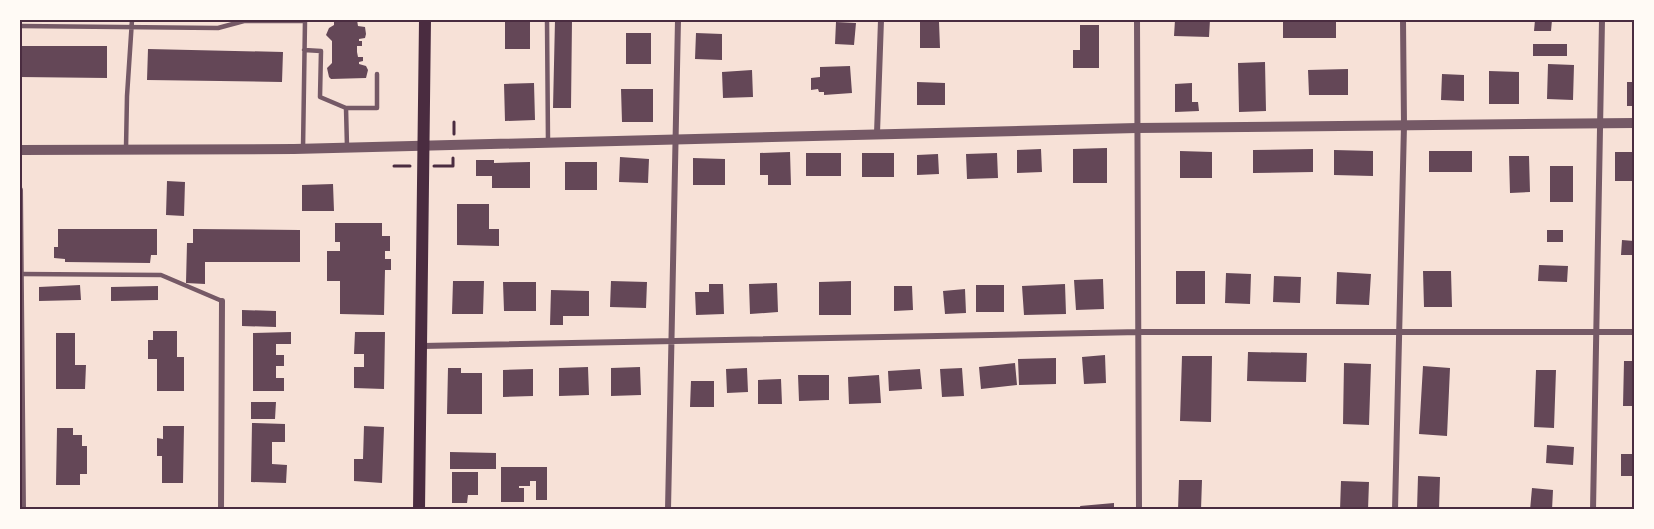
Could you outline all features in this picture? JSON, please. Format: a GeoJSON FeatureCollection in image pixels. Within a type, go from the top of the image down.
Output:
{"type":"FeatureCollection","features":[{"type":"Feature","properties":{"kind":"main road"},"geometry":{"type":"LineString","coordinates":[[419,510],[425,20]]}},
{"type":"Feature","properties":{"kind":"street"},"geometry":{"type":"LineString","coordinates":[[668,510],[678,20]]}},
{"type":"Feature","properties":{"kind":"street"},"geometry":{"type":"LineString","coordinates":[[877,133],[881,20]]}},
{"type":"Feature","properties":{"kind":"street"},"geometry":{"type":"LineString","coordinates":[[1137,20],[1139,510]]}},
{"type":"Feature","properties":{"kind":"street"},"geometry":{"type":"LineString","coordinates":[[1395,510],[1404,125],[1403,20]]}},
{"type":"Feature","properties":{"kind":"street"},"geometry":{"type":"LineString","coordinates":[[1593,510],[1602,123],[1602,20]]}},
{"type":"Feature","properties":{"kind":"street"},"geometry":{"type":"LineString","coordinates":[[20,150],[303,149],[877,133],[1635,123]]}},
{"type":"Feature","properties":{"kind":"street"},"geometry":{"type":"LineString","coordinates":[[20,190],[23,510]]}},
{"type":"Feature","properties":{"kind":"street"},"geometry":{"type":"LineString","coordinates":[[221,510],[222,301]]}},
{"type":"Feature","properties":{"kind":"street"},"geometry":{"type":"LineString","coordinates":[[422,346],[1140,332],[1398,334],[1635,332]]}},
{"type":"Feature","properties":{"kind":"lane"},"geometry":{"type":"LineString","coordinates":[[55,20],[55,27]]}},
{"type":"Feature","properties":{"kind":"lane"},"geometry":{"type":"LineString","coordinates":[[126,151],[126,96],[132,20]]}},
{"type":"Feature","properties":{"kind":"lane"},"geometry":{"type":"LineString","coordinates":[[218,20],[218,28]]}},
{"type":"Feature","properties":{"kind":"lane"},"geometry":{"type":"LineString","coordinates":[[20,26],[218,28],[244,21],[306,20],[303,149]]}},
{"type":"Feature","properties":{"kind":"lane"},"geometry":{"type":"LineString","coordinates":[[547,20],[548,142]]}},
{"type":"Feature","properties":{"kind":"lane"},"geometry":{"type":"LineString","coordinates":[[304,50],[321,51],[320,97],[346,108],[377,108],[377,74]]}},
{"type":"Feature","properties":{"kind":"lane"},"geometry":{"type":"LineString","coordinates":[[346,108],[347,147]]}},
{"type":"Feature","properties":{"kind":"lane"},"geometry":{"type":"LineString","coordinates":[[21,274],[161,275],[222,301]]}},
{"type":"Feature","properties":{"kind":"building"},"geometry":{"type":"Polygon","coordinates":[[[334,20],[357,20],[358,26],[365,27],[365,38],[359,39],[362,41],[362,46],[357,46],[357,52],[358,57],[363,57],[363,61],[359,64],[366,66],[368,70],[366,78],[331,79],[329,77],[327,68],[332,63],[332,41],[326,35],[329,28],[334,25],[334,20]]]}},
{"type":"Feature","properties":{"kind":"building"},"geometry":{"type":"Polygon","coordinates":[[[505,20],[530,20],[530,49],[505,49],[505,20]]]}},
{"type":"Feature","properties":{"kind":"building"},"geometry":{"type":"Polygon","coordinates":[[[555,20],[572,20],[571,108],[553,108],[555,20]]]}},
{"type":"Feature","properties":{"kind":"building"},"geometry":{"type":"Polygon","coordinates":[[[1175,20],[1210,20],[1209,37],[1174,36],[1175,20]]]}},
{"type":"Feature","properties":{"kind":"building"},"geometry":{"type":"Polygon","coordinates":[[[1283,20],[1336,20],[1336,38],[1283,38],[1283,20]]]}},
{"type":"Feature","properties":{"kind":"building"},"geometry":{"type":"Polygon","coordinates":[[[1535,20],[1552,20],[1551,31],[1534,31],[1535,20]]]}},
{"type":"Feature","properties":{"kind":"building"},"geometry":{"type":"Polygon","coordinates":[[[836,22],[856,23],[854,45],[835,44],[836,22]]]}},
{"type":"Feature","properties":{"kind":"building"},"geometry":{"type":"Polygon","coordinates":[[[920,22],[939,22],[940,48],[920,48],[920,22]]]}},
{"type":"Feature","properties":{"kind":"building"},"geometry":{"type":"Polygon","coordinates":[[[1080,25],[1099,25],[1099,68],[1073,68],[1073,50],[1080,50],[1080,25]]]}},
{"type":"Feature","properties":{"kind":"building"},"geometry":{"type":"Polygon","coordinates":[[[626,33],[651,33],[651,64],[626,64],[626,33]]]}},
{"type":"Feature","properties":{"kind":"building"},"geometry":{"type":"Polygon","coordinates":[[[696,33],[722,34],[722,60],[695,59],[696,33]]]}},
{"type":"Feature","properties":{"kind":"building"},"geometry":{"type":"Polygon","coordinates":[[[1533,44],[1567,44],[1567,56],[1533,56],[1533,44]]]}},
{"type":"Feature","properties":{"kind":"building"},"geometry":{"type":"Polygon","coordinates":[[[20,46],[107,46],[107,78],[20,77],[20,46]]]}},
{"type":"Feature","properties":{"kind":"building"},"geometry":{"type":"Polygon","coordinates":[[[148,49],[283,52],[282,82],[147,80],[148,49]]]}},
{"type":"Feature","properties":{"kind":"building"},"geometry":{"type":"Polygon","coordinates":[[[1265,62],[1266,111],[1239,112],[1238,63],[1265,62]]]}},
{"type":"Feature","properties":{"kind":"building"},"geometry":{"type":"Polygon","coordinates":[[[1548,64],[1574,65],[1573,100],[1547,99],[1548,64]]]}},
{"type":"Feature","properties":{"kind":"building"},"geometry":{"type":"Polygon","coordinates":[[[850,66],[852,93],[824,95],[824,92],[819,92],[818,89],[811,90],[811,78],[820,77],[820,67],[850,66]]]}},
{"type":"Feature","properties":{"kind":"building"},"geometry":{"type":"Polygon","coordinates":[[[1348,69],[1348,95],[1309,95],[1308,70],[1348,69]]]}},
{"type":"Feature","properties":{"kind":"building"},"geometry":{"type":"Polygon","coordinates":[[[752,70],[753,97],[723,98],[722,72],[752,70]]]}},
{"type":"Feature","properties":{"kind":"building"},"geometry":{"type":"Polygon","coordinates":[[[1489,71],[1519,72],[1519,104],[1489,104],[1489,71]]]}},
{"type":"Feature","properties":{"kind":"building"},"geometry":{"type":"Polygon","coordinates":[[[1442,74],[1464,75],[1464,101],[1441,100],[1442,74]]]}},
{"type":"Feature","properties":{"kind":"building"},"geometry":{"type":"Polygon","coordinates":[[[917,82],[945,83],[945,105],[917,105],[917,82]]]}},
{"type":"Feature","properties":{"kind":"building"},"geometry":{"type":"Polygon","coordinates":[[[1627,82],[1634,82],[1634,106],[1627,106],[1627,82]]]}},
{"type":"Feature","properties":{"kind":"building"},"geometry":{"type":"Polygon","coordinates":[[[534,83],[535,120],[505,121],[504,84],[534,83]]]}},
{"type":"Feature","properties":{"kind":"building"},"geometry":{"type":"Polygon","coordinates":[[[1192,83],[1192,102],[1198,102],[1199,111],[1175,112],[1175,84],[1192,83]]]}},
{"type":"Feature","properties":{"kind":"building"},"geometry":{"type":"Polygon","coordinates":[[[621,89],[653,89],[653,122],[622,122],[621,89]]]}},
{"type":"Feature","properties":{"kind":"building"},"geometry":{"type":"Polygon","coordinates":[[[1107,148],[1107,183],[1073,183],[1073,149],[1107,148]]]}},
{"type":"Feature","properties":{"kind":"building"},"geometry":{"type":"Polygon","coordinates":[[[1041,149],[1042,172],[1017,173],[1017,150],[1041,149]]]}},
{"type":"Feature","properties":{"kind":"building"},"geometry":{"type":"Polygon","coordinates":[[[1313,149],[1313,172],[1253,173],[1253,150],[1313,149]]]}},
{"type":"Feature","properties":{"kind":"building"},"geometry":{"type":"Polygon","coordinates":[[[1334,150],[1373,151],[1373,176],[1334,175],[1334,150]]]}},
{"type":"Feature","properties":{"kind":"building"},"geometry":{"type":"Polygon","coordinates":[[[1180,151],[1212,152],[1212,178],[1180,178],[1180,151]]]}},
{"type":"Feature","properties":{"kind":"building"},"geometry":{"type":"Polygon","coordinates":[[[1429,151],[1472,151],[1472,172],[1429,172],[1429,151]]]}},
{"type":"Feature","properties":{"kind":"building"},"geometry":{"type":"Polygon","coordinates":[[[790,152],[791,185],[768,185],[768,175],[760,175],[760,153],[790,152]]]}},
{"type":"Feature","properties":{"kind":"building"},"geometry":{"type":"Polygon","coordinates":[[[1615,152],[1634,152],[1634,181],[1615,181],[1615,152]]]}},
{"type":"Feature","properties":{"kind":"building"},"geometry":{"type":"Polygon","coordinates":[[[806,153],[841,153],[841,176],[806,176],[806,153]]]}},
{"type":"Feature","properties":{"kind":"building"},"geometry":{"type":"Polygon","coordinates":[[[862,153],[894,153],[894,177],[862,177],[862,153]]]}},
{"type":"Feature","properties":{"kind":"building"},"geometry":{"type":"Polygon","coordinates":[[[997,153],[998,178],[967,179],[966,154],[997,153]]]}},
{"type":"Feature","properties":{"kind":"building"},"geometry":{"type":"Polygon","coordinates":[[[938,154],[939,174],[917,175],[917,155],[938,154]]]}},
{"type":"Feature","properties":{"kind":"building"},"geometry":{"type":"Polygon","coordinates":[[[1509,156],[1529,156],[1530,192],[1510,193],[1509,156]]]}},
{"type":"Feature","properties":{"kind":"building"},"geometry":{"type":"Polygon","coordinates":[[[620,157],[649,159],[648,183],[619,182],[620,157]]]}},
{"type":"Feature","properties":{"kind":"building"},"geometry":{"type":"Polygon","coordinates":[[[693,158],[725,159],[725,185],[693,185],[693,158]]]}},
{"type":"Feature","properties":{"kind":"building"},"geometry":{"type":"Polygon","coordinates":[[[476,160],[494,160],[494,163],[530,162],[530,188],[492,188],[492,176],[476,176],[476,160]]]}},
{"type":"Feature","properties":{"kind":"building"},"geometry":{"type":"Polygon","coordinates":[[[565,162],[597,162],[597,190],[565,190],[565,162]]]}},
{"type":"Feature","properties":{"kind":"building"},"geometry":{"type":"Polygon","coordinates":[[[1550,166],[1573,166],[1573,202],[1550,202],[1550,166]]]}},
{"type":"Feature","properties":{"kind":"building"},"geometry":{"type":"Polygon","coordinates":[[[167,181],[185,182],[184,216],[166,215],[167,181]]]}},
{"type":"Feature","properties":{"kind":"building"},"geometry":{"type":"Polygon","coordinates":[[[333,184],[334,211],[302,211],[302,185],[333,184]]]}},
{"type":"Feature","properties":{"kind":"building"},"geometry":{"type":"Polygon","coordinates":[[[457,204],[489,204],[489,229],[499,229],[499,246],[457,245],[457,204]]]}},
{"type":"Feature","properties":{"kind":"building"},"geometry":{"type":"Polygon","coordinates":[[[335,223],[382,223],[382,236],[390,236],[390,251],[385,251],[385,259],[391,259],[391,270],[385,270],[384,315],[340,314],[340,281],[327,281],[327,251],[340,251],[340,242],[335,242],[335,223]]]}},
{"type":"Feature","properties":{"kind":"building"},"geometry":{"type":"Polygon","coordinates":[[[58,229],[157,229],[157,255],[151,255],[150,263],[65,262],[65,259],[54,258],[54,247],[58,247],[58,229]]]}},
{"type":"Feature","properties":{"kind":"building"},"geometry":{"type":"Polygon","coordinates":[[[193,229],[300,230],[300,262],[205,262],[205,284],[186,283],[187,243],[193,243],[193,229]]]}},
{"type":"Feature","properties":{"kind":"building"},"geometry":{"type":"Polygon","coordinates":[[[1547,230],[1563,230],[1563,242],[1547,242],[1547,230]]]}},
{"type":"Feature","properties":{"kind":"building"},"geometry":{"type":"Polygon","coordinates":[[[1622,240],[1634,241],[1634,255],[1621,255],[1622,240]]]}},
{"type":"Feature","properties":{"kind":"building"},"geometry":{"type":"Polygon","coordinates":[[[1539,265],[1568,266],[1567,282],[1538,281],[1539,265]]]}},
{"type":"Feature","properties":{"kind":"building"},"geometry":{"type":"Polygon","coordinates":[[[1176,271],[1205,271],[1205,304],[1176,304],[1176,271]]]}},
{"type":"Feature","properties":{"kind":"building"},"geometry":{"type":"Polygon","coordinates":[[[1423,271],[1451,271],[1452,307],[1424,307],[1423,271]]]}},
{"type":"Feature","properties":{"kind":"building"},"geometry":{"type":"Polygon","coordinates":[[[1337,272],[1371,274],[1369,305],[1336,304],[1337,272]]]}},
{"type":"Feature","properties":{"kind":"building"},"geometry":{"type":"Polygon","coordinates":[[[1226,273],[1251,274],[1250,304],[1225,303],[1226,273]]]}},
{"type":"Feature","properties":{"kind":"building"},"geometry":{"type":"Polygon","coordinates":[[[1274,276],[1301,277],[1300,303],[1273,302],[1274,276]]]}},
{"type":"Feature","properties":{"kind":"building"},"geometry":{"type":"Polygon","coordinates":[[[1103,279],[1104,309],[1076,310],[1074,280],[1103,279]]]}},
{"type":"Feature","properties":{"kind":"building"},"geometry":{"type":"Polygon","coordinates":[[[453,281],[484,281],[483,314],[452,314],[453,281]]]}},
{"type":"Feature","properties":{"kind":"building"},"geometry":{"type":"Polygon","coordinates":[[[611,281],[647,282],[646,308],[610,307],[611,281]]]}},
{"type":"Feature","properties":{"kind":"building"},"geometry":{"type":"Polygon","coordinates":[[[851,281],[851,315],[819,315],[819,282],[851,281]]]}},
{"type":"Feature","properties":{"kind":"building"},"geometry":{"type":"Polygon","coordinates":[[[503,282],[536,282],[536,311],[504,311],[503,282]]]}},
{"type":"Feature","properties":{"kind":"building"},"geometry":{"type":"Polygon","coordinates":[[[777,283],[778,312],[750,314],[749,284],[777,283]]]}},
{"type":"Feature","properties":{"kind":"building"},"geometry":{"type":"Polygon","coordinates":[[[709,284],[723,284],[724,314],[696,315],[695,292],[709,292],[709,284]]]}},
{"type":"Feature","properties":{"kind":"building"},"geometry":{"type":"Polygon","coordinates":[[[1065,284],[1066,314],[1024,315],[1022,286],[1065,284]]]}},
{"type":"Feature","properties":{"kind":"building"},"geometry":{"type":"Polygon","coordinates":[[[80,285],[81,300],[39,301],[39,287],[80,285]]]}},
{"type":"Feature","properties":{"kind":"building"},"geometry":{"type":"Polygon","coordinates":[[[976,285],[1004,285],[1004,312],[976,312],[976,285]]]}},
{"type":"Feature","properties":{"kind":"building"},"geometry":{"type":"Polygon","coordinates":[[[158,286],[158,300],[111,301],[111,287],[158,286]]]}},
{"type":"Feature","properties":{"kind":"building"},"geometry":{"type":"Polygon","coordinates":[[[894,286],[912,286],[913,310],[894,311],[894,286]]]}},
{"type":"Feature","properties":{"kind":"building"},"geometry":{"type":"Polygon","coordinates":[[[965,289],[966,313],[945,314],[943,291],[965,289]]]}},
{"type":"Feature","properties":{"kind":"building"},"geometry":{"type":"Polygon","coordinates":[[[551,290],[589,291],[589,316],[563,316],[563,325],[550,325],[551,290]]]}},
{"type":"Feature","properties":{"kind":"building"},"geometry":{"type":"Polygon","coordinates":[[[242,310],[276,311],[276,327],[242,326],[242,310]]]}},
{"type":"Feature","properties":{"kind":"building"},"geometry":{"type":"Polygon","coordinates":[[[153,331],[177,331],[177,357],[184,357],[184,391],[157,391],[157,359],[148,359],[148,340],[153,340],[153,331]]]}},
{"type":"Feature","properties":{"kind":"building"},"geometry":{"type":"Polygon","coordinates":[[[291,332],[291,344],[276,344],[276,355],[284,355],[284,366],[276,366],[276,378],[284,378],[284,391],[253,391],[253,333],[291,332]]]}},
{"type":"Feature","properties":{"kind":"building"},"geometry":{"type":"Polygon","coordinates":[[[355,332],[385,332],[384,389],[354,388],[354,367],[364,367],[364,354],[354,354],[355,332]]]}},
{"type":"Feature","properties":{"kind":"building"},"geometry":{"type":"Polygon","coordinates":[[[56,333],[75,333],[75,365],[86,365],[85,389],[56,389],[56,333]]]}},
{"type":"Feature","properties":{"kind":"building"},"geometry":{"type":"Polygon","coordinates":[[[1248,352],[1307,353],[1306,382],[1247,381],[1248,352]]]}},
{"type":"Feature","properties":{"kind":"building"},"geometry":{"type":"Polygon","coordinates":[[[1105,355],[1106,383],[1084,384],[1082,357],[1105,355]]]}},
{"type":"Feature","properties":{"kind":"building"},"geometry":{"type":"Polygon","coordinates":[[[1182,356],[1212,356],[1211,422],[1180,421],[1182,356]]]}},
{"type":"Feature","properties":{"kind":"building"},"geometry":{"type":"Polygon","coordinates":[[[1056,358],[1056,384],[1019,385],[1018,359],[1056,358]]]}},
{"type":"Feature","properties":{"kind":"building"},"geometry":{"type":"Polygon","coordinates":[[[1624,361],[1634,361],[1634,406],[1623,406],[1624,361]]]}},
{"type":"Feature","properties":{"kind":"building"},"geometry":{"type":"Polygon","coordinates":[[[1015,363],[1017,385],[981,389],[979,367],[1015,363]]]}},
{"type":"Feature","properties":{"kind":"building"},"geometry":{"type":"Polygon","coordinates":[[[1344,363],[1371,364],[1369,425],[1343,424],[1344,363]]]}},
{"type":"Feature","properties":{"kind":"building"},"geometry":{"type":"Polygon","coordinates":[[[1423,366],[1450,368],[1447,436],[1419,434],[1423,366]]]}},
{"type":"Feature","properties":{"kind":"building"},"geometry":{"type":"Polygon","coordinates":[[[588,367],[589,395],[559,396],[559,368],[588,367]]]}},
{"type":"Feature","properties":{"kind":"building"},"geometry":{"type":"Polygon","coordinates":[[[640,367],[641,395],[611,396],[611,368],[640,367]]]}},
{"type":"Feature","properties":{"kind":"building"},"geometry":{"type":"Polygon","coordinates":[[[448,368],[461,368],[461,373],[482,373],[482,414],[447,414],[448,368]]]}},
{"type":"Feature","properties":{"kind":"building"},"geometry":{"type":"Polygon","coordinates":[[[747,368],[748,392],[727,393],[726,369],[747,368]]]}},
{"type":"Feature","properties":{"kind":"building"},"geometry":{"type":"Polygon","coordinates":[[[962,368],[964,396],[942,397],[940,369],[962,368]]]}},
{"type":"Feature","properties":{"kind":"building"},"geometry":{"type":"Polygon","coordinates":[[[533,369],[533,396],[503,397],[503,370],[533,369]]]}},
{"type":"Feature","properties":{"kind":"building"},"geometry":{"type":"Polygon","coordinates":[[[920,369],[922,389],[889,391],[888,371],[920,369]]]}},
{"type":"Feature","properties":{"kind":"building"},"geometry":{"type":"Polygon","coordinates":[[[1536,370],[1556,370],[1554,428],[1534,427],[1536,370]]]}},
{"type":"Feature","properties":{"kind":"building"},"geometry":{"type":"Polygon","coordinates":[[[798,375],[829,375],[829,400],[799,401],[798,375]]]}},
{"type":"Feature","properties":{"kind":"building"},"geometry":{"type":"Polygon","coordinates":[[[879,375],[881,403],[849,404],[848,377],[879,375]]]}},
{"type":"Feature","properties":{"kind":"building"},"geometry":{"type":"Polygon","coordinates":[[[781,379],[782,404],[758,404],[758,380],[781,379]]]}},
{"type":"Feature","properties":{"kind":"building"},"geometry":{"type":"Polygon","coordinates":[[[691,381],[714,381],[714,407],[690,407],[691,381]]]}},
{"type":"Feature","properties":{"kind":"building"},"geometry":{"type":"Polygon","coordinates":[[[251,402],[276,402],[275,419],[251,419],[251,402]]]}},
{"type":"Feature","properties":{"kind":"building"},"geometry":{"type":"Polygon","coordinates":[[[252,423],[285,424],[285,442],[272,442],[272,464],[287,465],[286,483],[251,482],[252,423]]]}},
{"type":"Feature","properties":{"kind":"building"},"geometry":{"type":"Polygon","coordinates":[[[163,426],[184,426],[183,483],[162,483],[162,456],[157,456],[157,438],[163,439],[163,426]]]}},
{"type":"Feature","properties":{"kind":"building"},"geometry":{"type":"Polygon","coordinates":[[[364,426],[384,427],[382,483],[354,481],[354,459],[363,459],[364,426]]]}},
{"type":"Feature","properties":{"kind":"building"},"geometry":{"type":"Polygon","coordinates":[[[57,428],[73,428],[73,435],[82,435],[82,446],[87,446],[87,474],[80,474],[80,485],[56,485],[57,428]]]}},
{"type":"Feature","properties":{"kind":"building"},"geometry":{"type":"Polygon","coordinates":[[[1547,445],[1574,447],[1573,465],[1546,463],[1547,445]]]}},
{"type":"Feature","properties":{"kind":"building"},"geometry":{"type":"Polygon","coordinates":[[[450,452],[496,453],[496,469],[450,469],[450,452]]]}},
{"type":"Feature","properties":{"kind":"building"},"geometry":{"type":"Polygon","coordinates":[[[1621,454],[1634,454],[1634,476],[1621,476],[1621,454]]]}},
{"type":"Feature","properties":{"kind":"building"},"geometry":{"type":"Polygon","coordinates":[[[501,467],[547,467],[547,500],[536,500],[536,481],[530,481],[530,486],[519,486],[519,488],[524,488],[524,502],[501,502],[501,467]]]}},
{"type":"Feature","properties":{"kind":"building"},"geometry":{"type":"Polygon","coordinates":[[[452,472],[478,472],[478,495],[468,495],[467,503],[452,503],[452,472]]]}},
{"type":"Feature","properties":{"kind":"building"},"geometry":{"type":"Polygon","coordinates":[[[1418,476],[1440,477],[1439,510],[1417,510],[1418,476]]]}},
{"type":"Feature","properties":{"kind":"building"},"geometry":{"type":"Polygon","coordinates":[[[1179,480],[1202,480],[1201,510],[1178,510],[1179,480]]]}},
{"type":"Feature","properties":{"kind":"building"},"geometry":{"type":"Polygon","coordinates":[[[1341,481],[1369,482],[1368,510],[1340,510],[1341,481]]]}},
{"type":"Feature","properties":{"kind":"building"},"geometry":{"type":"Polygon","coordinates":[[[1532,488],[1553,490],[1552,510],[1530,510],[1532,488]]]}},
{"type":"Feature","properties":{"kind":"building"},"geometry":{"type":"Polygon","coordinates":[[[1114,503],[1114,510],[1081,510],[1080,506],[1114,503]]]}}]}
